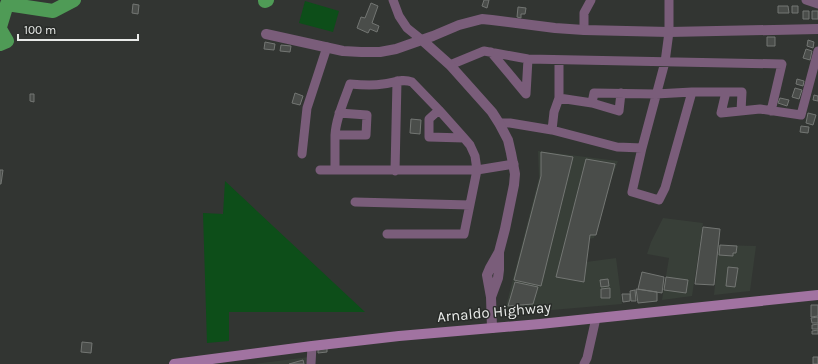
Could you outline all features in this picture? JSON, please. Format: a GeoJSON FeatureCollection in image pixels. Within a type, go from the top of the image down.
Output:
{"type":"FeatureCollection","features":[{"type":"Feature","properties":{"kind":"main road","name":"Arnaldo Highway"},"geometry":{"type":"LineString","coordinates":[[174,364],[399,336],[596,318],[818,295]]}},
{"type":"Feature","properties":{"kind":"street"},"geometry":{"type":"LineString","coordinates":[[393,0],[407,28],[450,65],[492,112],[508,140],[515,174],[505,229],[499,252],[487,275],[491,297],[492,328]]}},
{"type":"Feature","properties":{"kind":"street"},"geometry":{"type":"LineString","coordinates":[[584,30],[584,13],[591,0]]}},
{"type":"Feature","properties":{"kind":"street"},"geometry":{"type":"LineString","coordinates":[[669,0],[669,32],[665,62],[632,192],[659,200],[665,188],[692,92]]}},
{"type":"Feature","properties":{"kind":"street"},"geometry":{"type":"LineString","coordinates":[[806,0],[818,4]]}},
{"type":"Feature","properties":{"kind":"street"},"geometry":{"type":"LineString","coordinates":[[266,34],[343,51],[380,52],[396,49],[459,25],[482,20],[584,30],[669,32],[818,29]]}},
{"type":"Feature","properties":{"kind":"street"},"geometry":{"type":"LineString","coordinates":[[302,154],[307,108],[327,47]]}},
{"type":"Feature","properties":{"kind":"street"},"geometry":{"type":"LineString","coordinates":[[450,65],[484,51],[528,59],[782,64],[771,111]]}},
{"type":"Feature","properties":{"kind":"street"},"geometry":{"type":"LineString","coordinates":[[491,52],[526,94],[528,59]]}},
{"type":"Feature","properties":{"kind":"street"},"geometry":{"type":"LineString","coordinates":[[726,92],[721,113],[760,109],[801,115],[818,52]]}},
{"type":"Feature","properties":{"kind":"street"},"geometry":{"type":"LineString","coordinates":[[552,130],[554,112],[559,98],[559,60]]}},
{"type":"Feature","properties":{"kind":"street"},"geometry":{"type":"LineString","coordinates":[[335,170],[335,135],[340,113],[350,84],[383,84],[407,80],[412,82],[470,145],[475,156],[478,170],[464,234],[387,234]]}},
{"type":"Feature","properties":{"kind":"street"},"geometry":{"type":"LineString","coordinates":[[395,170],[397,81]]}},
{"type":"Feature","properties":{"kind":"street"},"geometry":{"type":"LineString","coordinates":[[592,103],[594,93],[656,94],[742,92],[741,111]]}},
{"type":"Feature","properties":{"kind":"street"},"geometry":{"type":"LineString","coordinates":[[559,98],[592,103],[619,111],[621,93]]}},
{"type":"Feature","properties":{"kind":"street"},"geometry":{"type":"LineString","coordinates":[[439,110],[429,119],[429,137],[464,138]]}},
{"type":"Feature","properties":{"kind":"street"},"geometry":{"type":"LineString","coordinates":[[335,135],[366,135],[367,115],[340,113]]}},
{"type":"Feature","properties":{"kind":"street"},"geometry":{"type":"LineString","coordinates":[[499,123],[510,123],[552,130],[618,147],[642,148]]}},
{"type":"Feature","properties":{"kind":"street"},"geometry":{"type":"LineString","coordinates":[[320,170],[478,170],[514,164]]}},
{"type":"Feature","properties":{"kind":"street"},"geometry":{"type":"LineString","coordinates":[[355,202],[470,205]]}},
{"type":"Feature","properties":{"kind":"street"},"geometry":{"type":"LineString","coordinates":[[584,364],[587,358],[596,318]]}},
{"type":"Feature","properties":{"kind":"street"},"geometry":{"type":"LineString","coordinates":[[311,364],[312,346]]}},
{"type":"Feature","properties":{"kind":"shaded area"},"geometry":{"type":"Polygon","coordinates":[[[538,151],[618,161],[603,202],[594,238],[589,239],[586,262],[616,258],[622,304],[504,314],[539,178],[538,151]]]}},
{"type":"Feature","properties":{"kind":"shaded area"},"geometry":{"type":"Polygon","coordinates":[[[663,218],[703,223],[692,296],[662,300],[669,258],[647,254],[651,242],[663,218]]]}},
{"type":"Feature","properties":{"kind":"shaded area"},"geometry":{"type":"Polygon","coordinates":[[[719,245],[756,246],[750,291],[714,295],[719,245]]]}},
{"type":"Feature","properties":{"kind":"shaded area"},"geometry":{"type":"Polygon","coordinates":[[[309,357],[308,364],[254,364],[309,357]]]}},
{"type":"Feature","properties":{"kind":"green space"},"geometry":{"type":"Polygon","coordinates":[[[305,1],[339,11],[333,32],[299,23],[305,1]]]}},
{"type":"Feature","properties":{"kind":"green space"},"geometry":{"type":"Polygon","coordinates":[[[225,181],[365,312],[229,312],[229,341],[207,343],[203,213],[223,214],[225,181]]]}},
{"type":"Feature","properties":{"kind":"building"},"geometry":{"type":"Polygon","coordinates":[[[484,0],[489,0],[487,8],[482,6],[484,0]]]}},
{"type":"Feature","properties":{"kind":"building"},"geometry":{"type":"Polygon","coordinates":[[[371,3],[378,6],[372,23],[379,26],[377,32],[370,29],[368,33],[357,28],[361,17],[365,18],[371,3]]]}},
{"type":"Feature","properties":{"kind":"building"},"geometry":{"type":"Polygon","coordinates":[[[133,4],[139,5],[138,14],[132,13],[133,4]]]}},
{"type":"Feature","properties":{"kind":"building"},"geometry":{"type":"Polygon","coordinates":[[[778,6],[788,6],[789,13],[778,13],[778,6]]]}},
{"type":"Feature","properties":{"kind":"building"},"geometry":{"type":"Polygon","coordinates":[[[792,6],[798,6],[798,13],[792,13],[792,6]]]}},
{"type":"Feature","properties":{"kind":"building"},"geometry":{"type":"Polygon","coordinates":[[[518,7],[526,8],[525,14],[521,14],[521,18],[517,17],[518,7]]]}},
{"type":"Feature","properties":{"kind":"building"},"geometry":{"type":"Polygon","coordinates":[[[803,11],[809,11],[809,19],[803,19],[803,11]]]}},
{"type":"Feature","properties":{"kind":"building"},"geometry":{"type":"Polygon","coordinates":[[[812,11],[818,11],[818,19],[812,19],[812,11]]]}},
{"type":"Feature","properties":{"kind":"building"},"geometry":{"type":"Polygon","coordinates":[[[767,37],[775,37],[775,46],[767,46],[767,37]]]}},
{"type":"Feature","properties":{"kind":"building"},"geometry":{"type":"Polygon","coordinates":[[[808,40],[814,42],[813,48],[807,46],[808,40]]]}},
{"type":"Feature","properties":{"kind":"building"},"geometry":{"type":"Polygon","coordinates":[[[265,42],[275,44],[274,50],[264,49],[265,42]]]}},
{"type":"Feature","properties":{"kind":"building"},"geometry":{"type":"Polygon","coordinates":[[[281,45],[291,46],[290,52],[280,51],[281,45]]]}},
{"type":"Feature","properties":{"kind":"building"},"geometry":{"type":"Polygon","coordinates":[[[806,49],[812,51],[810,60],[803,58],[806,49]]]}},
{"type":"Feature","properties":{"kind":"building"},"geometry":{"type":"Polygon","coordinates":[[[797,79],[804,81],[803,86],[796,84],[797,79]]]}},
{"type":"Feature","properties":{"kind":"building"},"geometry":{"type":"Polygon","coordinates":[[[795,88],[802,90],[799,99],[792,97],[795,88]]]}},
{"type":"Feature","properties":{"kind":"building"},"geometry":{"type":"Polygon","coordinates":[[[295,93],[303,96],[300,105],[292,103],[295,93]]]}},
{"type":"Feature","properties":{"kind":"building"},"geometry":{"type":"Polygon","coordinates":[[[30,94],[34,94],[34,102],[30,101],[30,94]]]}},
{"type":"Feature","properties":{"kind":"building"},"geometry":{"type":"Polygon","coordinates":[[[814,95],[818,96],[818,101],[813,100],[814,95]]]}},
{"type":"Feature","properties":{"kind":"building"},"geometry":{"type":"Polygon","coordinates":[[[780,98],[789,100],[787,106],[778,103],[780,98]]]}},
{"type":"Feature","properties":{"kind":"building"},"geometry":{"type":"Polygon","coordinates":[[[808,113],[816,115],[813,125],[806,123],[808,113]]]}},
{"type":"Feature","properties":{"kind":"building"},"geometry":{"type":"Polygon","coordinates":[[[411,119],[421,120],[420,134],[410,133],[411,119]]]}},
{"type":"Feature","properties":{"kind":"building"},"geometry":{"type":"Polygon","coordinates":[[[801,126],[809,127],[808,133],[800,132],[801,126]]]}},
{"type":"Feature","properties":{"kind":"building"},"geometry":{"type":"Polygon","coordinates":[[[541,152],[573,157],[541,286],[514,280],[541,176],[541,152]]]}},
{"type":"Feature","properties":{"kind":"building"},"geometry":{"type":"Polygon","coordinates":[[[586,159],[615,164],[596,235],[590,235],[584,282],[556,277],[586,159]]]}},
{"type":"Feature","properties":{"kind":"building"},"geometry":{"type":"Polygon","coordinates":[[[0,170],[3,170],[1,184],[0,184],[0,170]]]}},
{"type":"Feature","properties":{"kind":"building"},"geometry":{"type":"Polygon","coordinates":[[[703,227],[720,229],[714,285],[695,284],[703,227]]]}},
{"type":"Feature","properties":{"kind":"building"},"geometry":{"type":"Polygon","coordinates":[[[720,245],[737,246],[736,253],[733,253],[733,256],[719,255],[720,245]]]}},
{"type":"Feature","properties":{"kind":"building"},"geometry":{"type":"Polygon","coordinates":[[[728,267],[738,268],[735,287],[726,286],[728,267]]]}},
{"type":"Feature","properties":{"kind":"building"},"geometry":{"type":"Polygon","coordinates":[[[642,272],[664,277],[662,293],[638,289],[642,272]]]}},
{"type":"Feature","properties":{"kind":"building"},"geometry":{"type":"Polygon","coordinates":[[[666,277],[688,280],[686,293],[664,290],[666,277]]]}},
{"type":"Feature","properties":{"kind":"building"},"geometry":{"type":"Polygon","coordinates":[[[608,279],[609,286],[601,287],[600,280],[608,279]]]}},
{"type":"Feature","properties":{"kind":"building"},"geometry":{"type":"Polygon","coordinates":[[[515,282],[538,287],[533,304],[508,306],[515,282]]]}},
{"type":"Feature","properties":{"kind":"building"},"geometry":{"type":"Polygon","coordinates":[[[610,288],[610,298],[601,298],[601,289],[610,288]]]}},
{"type":"Feature","properties":{"kind":"building"},"geometry":{"type":"Polygon","coordinates":[[[636,289],[657,292],[657,301],[638,303],[636,289]]]}},
{"type":"Feature","properties":{"kind":"building"},"geometry":{"type":"Polygon","coordinates":[[[635,290],[636,301],[631,301],[630,291],[635,290]]]}},
{"type":"Feature","properties":{"kind":"building"},"geometry":{"type":"Polygon","coordinates":[[[622,294],[630,294],[630,301],[623,302],[622,294]]]}},
{"type":"Feature","properties":{"kind":"building"},"geometry":{"type":"Polygon","coordinates":[[[811,305],[818,305],[818,316],[811,317],[811,305]]]}},
{"type":"Feature","properties":{"kind":"building"},"geometry":{"type":"Polygon","coordinates":[[[818,317],[818,323],[812,323],[811,318],[818,317]]]}},
{"type":"Feature","properties":{"kind":"building"},"geometry":{"type":"Polygon","coordinates":[[[818,324],[818,329],[812,329],[812,325],[818,324]]]}},
{"type":"Feature","properties":{"kind":"building"},"geometry":{"type":"Polygon","coordinates":[[[818,330],[818,334],[812,334],[812,331],[818,330]]]}},
{"type":"Feature","properties":{"kind":"building"},"geometry":{"type":"Polygon","coordinates":[[[82,342],[92,343],[91,353],[81,352],[82,342]]]}},
{"type":"Feature","properties":{"kind":"building"},"geometry":{"type":"Polygon","coordinates":[[[327,348],[327,352],[318,353],[318,350],[327,348]]]}},
{"type":"Feature","properties":{"kind":"building"},"geometry":{"type":"Polygon","coordinates":[[[813,357],[818,357],[818,364],[813,364],[813,357]]]}},
{"type":"Feature","properties":{"kind":"building"},"geometry":{"type":"Polygon","coordinates":[[[303,360],[304,364],[289,364],[303,360]]]}},
{"type":"Feature","properties":{"kind":"waterway"},"geometry":{"type":"LineString","coordinates":[[0,27],[7,4],[53,11],[74,0]]}},
{"type":"Feature","properties":{"kind":"waterway"},"geometry":{"type":"LineString","coordinates":[[0,29],[7,41],[0,44]]}}]}
